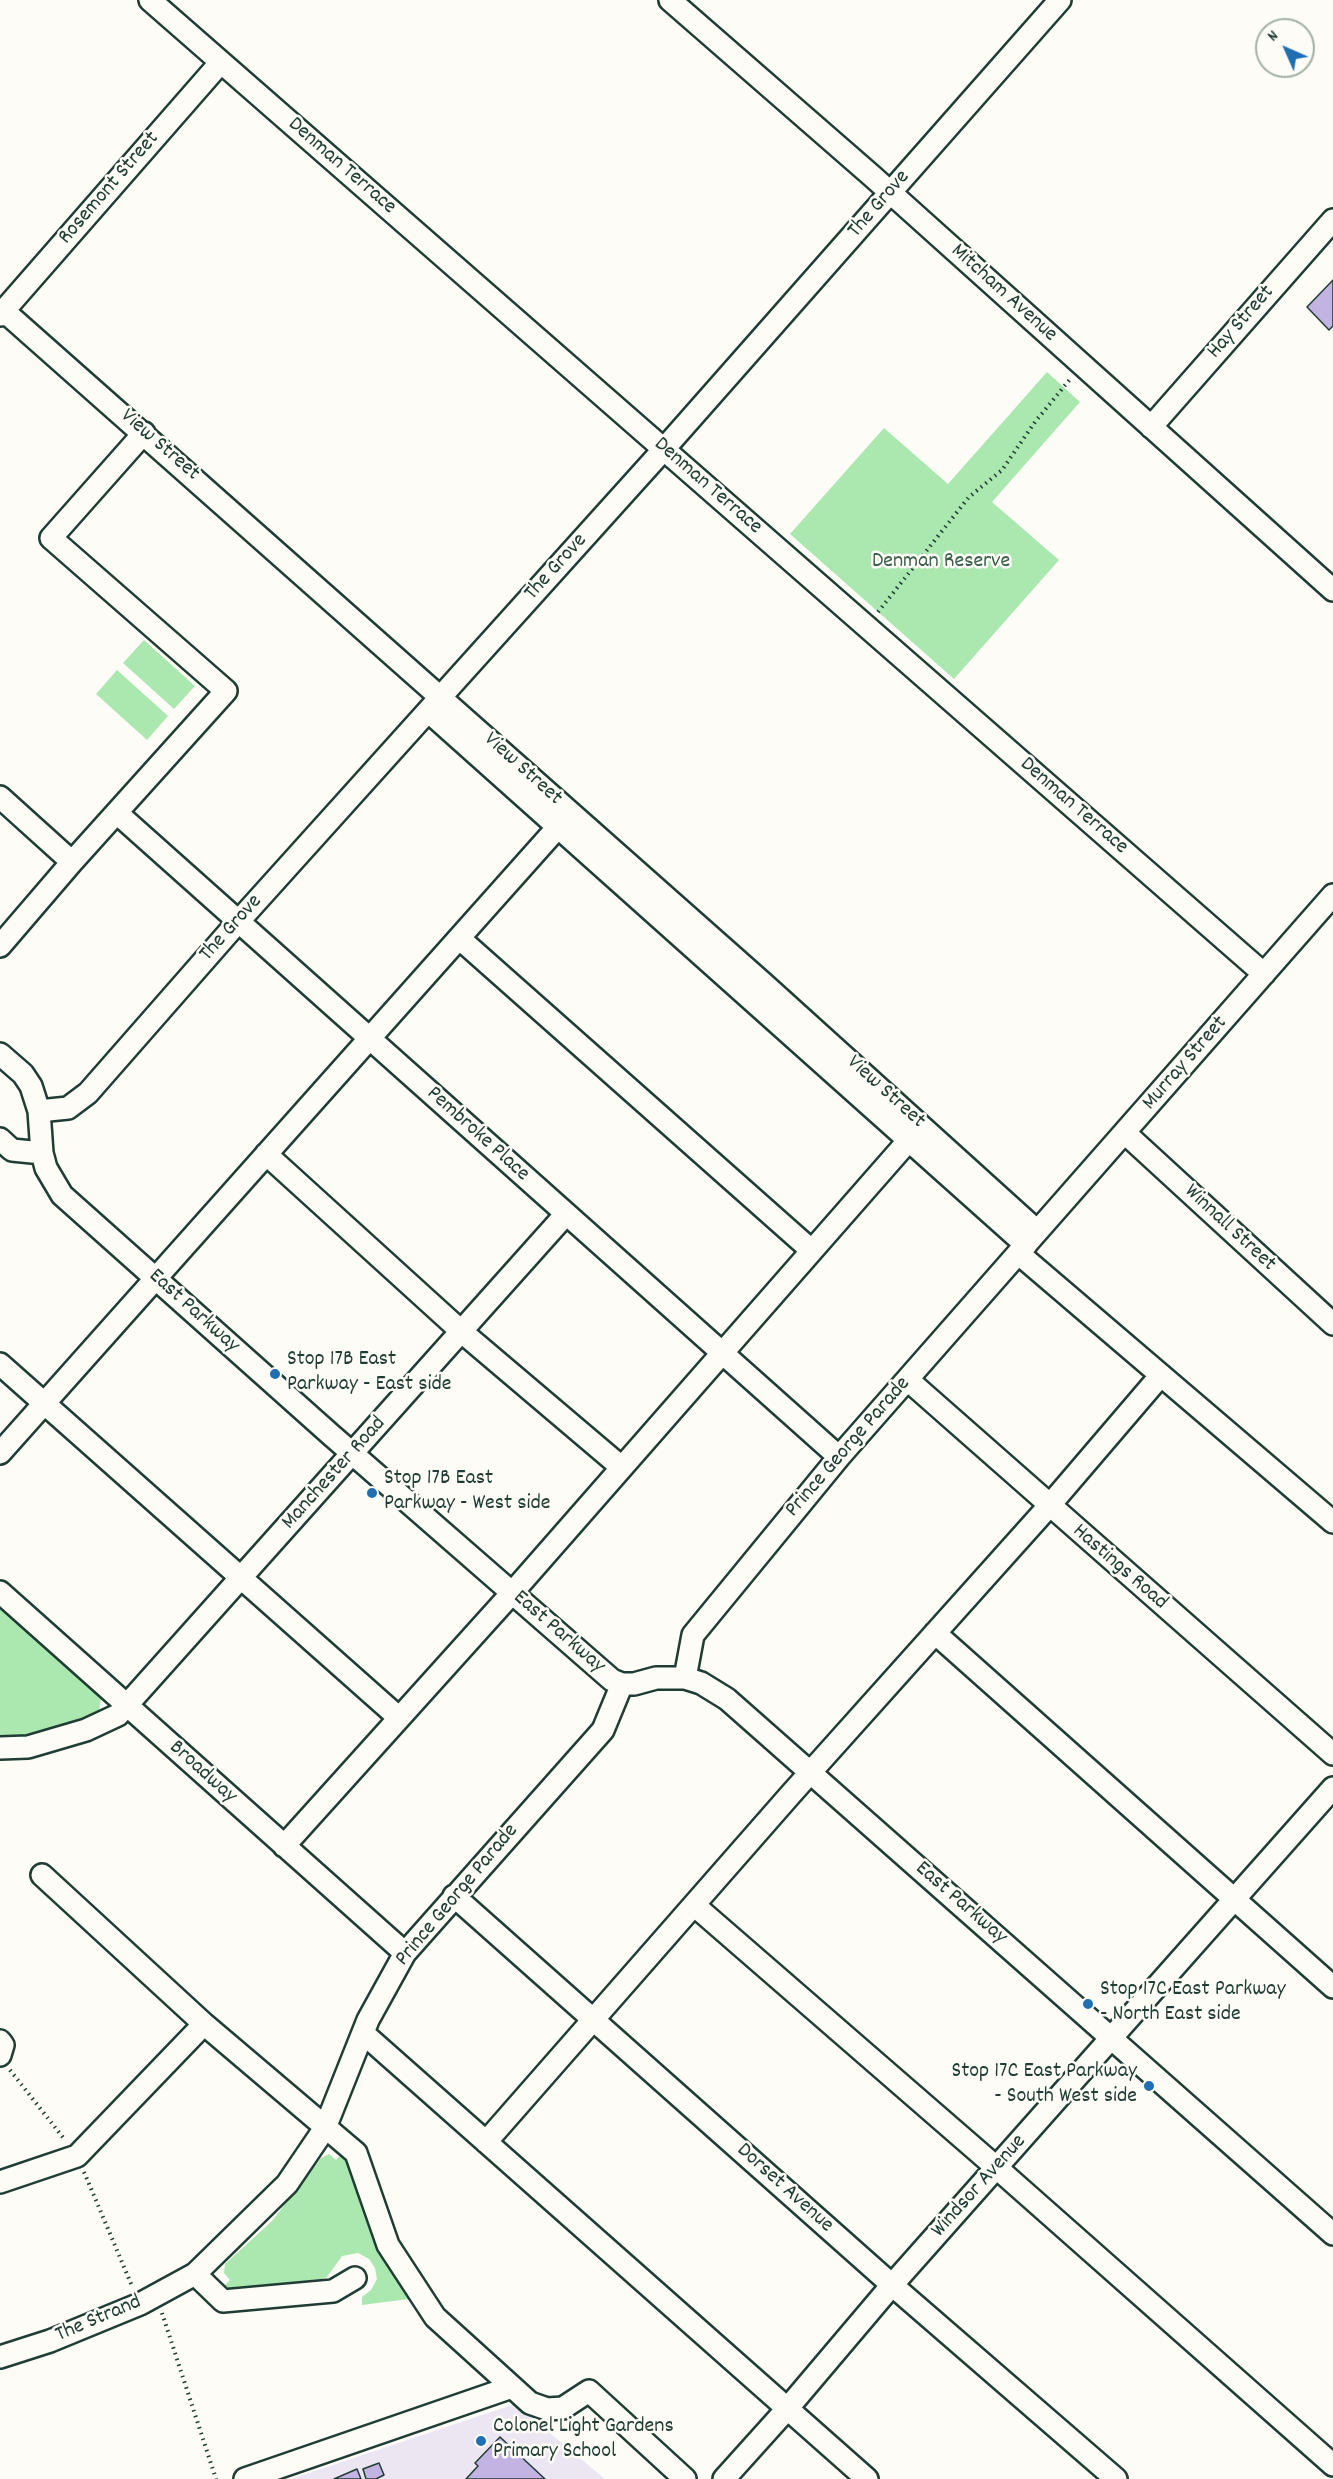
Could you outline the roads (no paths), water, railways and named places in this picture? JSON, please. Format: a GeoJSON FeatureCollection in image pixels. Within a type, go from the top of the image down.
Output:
{"type":"FeatureCollection","features":[{"type":"Feature","properties":{"kind":"street","name":"Denman Terrace"},"geometry":{"type":"LineString","coordinates":[[150,0],[1264,974]]}},
{"type":"Feature","properties":{"kind":"street","name":"Mitcham Avenue"},"geometry":{"type":"LineString","coordinates":[[670,0],[890,193],[1333,590]]}},
{"type":"Feature","properties":{"kind":"street","name":"The Grove"},"geometry":{"type":"LineString","coordinates":[[39,1111],[68,1108],[88,1093],[237,922],[664,449],[1059,0]]}},
{"type":"Feature","properties":{"kind":"street","name":"Rosemont Street"},"geometry":{"type":"LineString","coordinates":[[2,313],[221,62]]}},
{"type":"Feature","properties":{"kind":"street","name":"Hay Street"},"geometry":{"type":"LineString","coordinates":[[1151,427],[1333,220]]}},
{"type":"Feature","properties":{"kind":"street","name":"View Street"},"geometry":{"type":"LineString","coordinates":[[2,313],[144,433],[434,704],[558,827],[1027,1243]]}},
{"type":"Feature","properties":{"kind":"street"},"geometry":{"type":"LineString","coordinates":[[0,946],[72,862],[226,691],[51,538],[144,433]]}},
{"type":"Feature","properties":{"kind":"street","name":"View Street"},"geometry":{"type":"LineString","coordinates":[[434,704],[756,976],[1027,1243]]}},
{"type":"Feature","properties":{"kind":"street"},"geometry":{"type":"LineString","coordinates":[[0,797],[72,862]]}},
{"type":"Feature","properties":{"kind":"street","name":"Pembroke Place"},"geometry":{"type":"LineString","coordinates":[[117,813],[839,1457]]}},
{"type":"Feature","properties":{"kind":"street"},"geometry":{"type":"LineString","coordinates":[[0,1453],[558,827]]}},
{"type":"Feature","properties":{"kind":"street","name":"Murray Street"},"geometry":{"type":"LineString","coordinates":[[1027,1243],[1333,895]]}},
{"type":"Feature","properties":{"kind":"street"},"geometry":{"type":"LineString","coordinates":[[459,938],[811,1250]]}},
{"type":"Feature","properties":{"kind":"street","name":"East Parkway"},"geometry":{"type":"LineString","coordinates":[[0,1054],[23,1074],[31,1086],[39,1111],[42,1153],[46,1168],[62,1195],[156,1279],[612,1680],[621,1684],[656,1678],[685,1678],[701,1683],[727,1699],[1333,2234]]}},
{"type":"Feature","properties":{"kind":"street","name":"Winnall Street"},"geometry":{"type":"LineString","coordinates":[[1125,1133],[1330,1315]]}},
{"type":"Feature","properties":{"kind":"street"},"geometry":{"type":"LineString","coordinates":[[0,1139],[12,1150],[42,1153]]}},
{"type":"Feature","properties":{"kind":"street"},"geometry":{"type":"LineString","coordinates":[[284,1846],[512,1593],[620,1466],[909,1140]]}},
{"type":"Feature","properties":{"kind":"street"},"geometry":{"type":"LineString","coordinates":[[266,1154],[462,1332],[620,1466]]}},
{"type":"Feature","properties":{"kind":"street","name":"Manchester Road"},"geometry":{"type":"LineString","coordinates":[[0,1748],[28,1748],[86,1730],[107,1722],[126,1706],[354,1454],[566,1214]]}},
{"type":"Feature","properties":{"kind":"street"},"geometry":{"type":"LineString","coordinates":[[1027,1243],[1161,1375],[1333,1522]]}},
{"type":"Feature","properties":{"kind":"street","name":"Prince George Parade"},"geometry":{"type":"LineString","coordinates":[[685,1678],[693,1635],[839,1457],[1027,1243]]}},
{"type":"Feature","properties":{"kind":"street"},"geometry":{"type":"LineString","coordinates":[[0,1364],[243,1577],[398,1717]]}},
{"type":"Feature","properties":{"kind":"street"},"geometry":{"type":"LineString","coordinates":[[486,2142],[810,1772],[1049,1506],[1161,1375]]}},
{"type":"Feature","properties":{"kind":"street","name":"Hastings Road"},"geometry":{"type":"LineString","coordinates":[[908,1380],[1333,1754]]}},
{"type":"Feature","properties":{"kind":"street","name":"Broadway"},"geometry":{"type":"LineString","coordinates":[[0,1592],[405,1953]]}},
{"type":"Feature","properties":{"kind":"street"},"geometry":{"type":"LineString","coordinates":[[935,1633],[1333,1987]]}},
{"type":"Feature","properties":{"kind":"street","name":"Prince George Parade"},"geometry":{"type":"LineString","coordinates":[[325,2128],[363,2033],[405,1953],[603,1730],[621,1684]]}},
{"type":"Feature","properties":{"kind":"street","name":"Windsor Avenue"},"geometry":{"type":"LineString","coordinates":[[724,2479],[787,2409],[892,2285],[1333,1788]]}},
{"type":"Feature","properties":{"kind":"street"},"geometry":{"type":"LineString","coordinates":[[42,1875],[204,2024],[356,2153],[387,2246],[435,2317],[530,2403],[547,2409],[563,2408],[589,2391],[685,2479]]}},
{"type":"Feature","properties":{"kind":"street","name":"Dorset Avenue"},"geometry":{"type":"LineString","coordinates":[[454,1896],[892,2285],[1116,2479]]}},
{"type":"Feature","properties":{"kind":"street"},"geometry":{"type":"LineString","coordinates":[[694,1905],[997,2168],[1333,2465]]}},
{"type":"Feature","properties":{"kind":"street"},"geometry":{"type":"LineString","coordinates":[[0,2182],[77,2156],[204,2024]]}},
{"type":"Feature","properties":{"kind":"street"},"geometry":{"type":"LineString","coordinates":[[363,2033],[867,2479]]}},
{"type":"Feature","properties":{"kind":"street"},"geometry":{"type":"LineString","coordinates":[[0,2041],[3,2044],[0,2055]]}},
{"type":"Feature","properties":{"kind":"street","name":"The Strand"},"geometry":{"type":"LineString","coordinates":[[0,2357],[50,2341],[156,2295],[195,2274],[287,2184],[325,2128]]}},
{"type":"Feature","properties":{"kind":"street"},"geometry":{"type":"LineString","coordinates":[[195,2274],[223,2301],[333,2291],[355,2278]]}},
{"type":"Feature","properties":{"kind":"street"},"geometry":{"type":"LineString","coordinates":[[245,2479],[512,2387]]}},
{"type":"Feature","properties":{"kind":"place","name":"Stop 17B East Parkway - East side"},"geometry":{"type":"Point","coordinates":[275,1374]}},
{"type":"Feature","properties":{"kind":"place","name":"Stop 17B East Parkway - West side"},"geometry":{"type":"Point","coordinates":[372,1493]}},
{"type":"Feature","properties":{"kind":"place","name":"Stop 17C East Parkway - North East side"},"geometry":{"type":"Point","coordinates":[1088,2004]}},
{"type":"Feature","properties":{"kind":"place","name":"Stop 17C East Parkway - South West side"},"geometry":{"type":"Point","coordinates":[1149,2086]}},
{"type":"Feature","properties":{"kind":"place","name":"Colonel Light Gardens Primary School"},"geometry":{"type":"Point","coordinates":[481,2441]}},
{"type":"Feature","properties":{"kind":"park label","name":"Denman Reserve"},"geometry":{"type":"Point","coordinates":[941,563]}}]}
